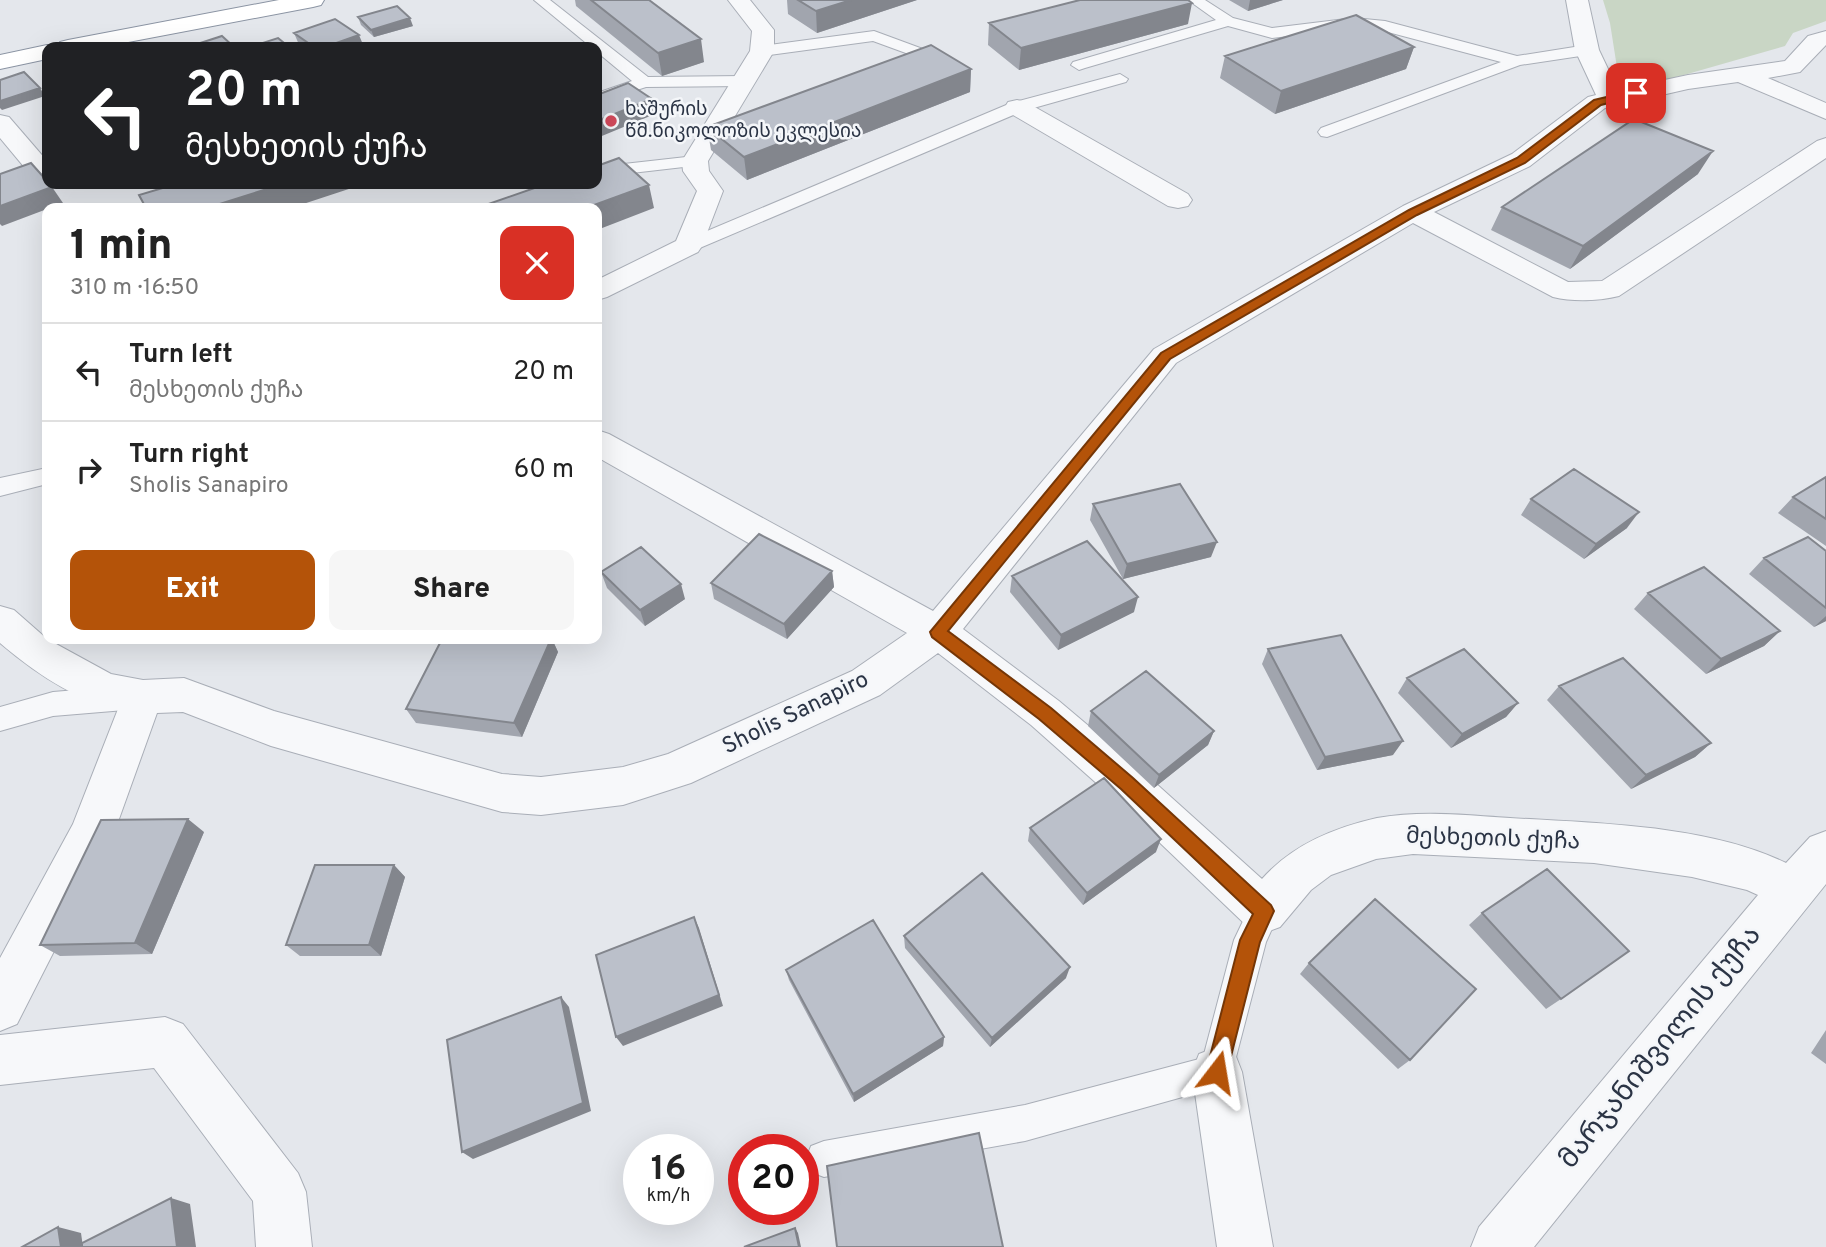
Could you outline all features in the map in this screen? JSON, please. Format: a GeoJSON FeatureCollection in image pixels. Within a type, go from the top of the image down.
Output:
{"type":"FeatureCollection","features":[{"type":"Feature","properties":{"kind":"highway"},"geometry":{"type":"LineString","coordinates":[[94,42],[313,0]]}},
{"type":"Feature","properties":{"kind":"highway"},"geometry":{"type":"LineString","coordinates":[[0,62],[42,53]]}},
{"type":"Feature","properties":{"kind":"street"},"geometry":{"type":"LineString","coordinates":[[602,288],[688,246],[710,191],[696,171],[695,161],[762,51],[763,30],[738,0]]}},
{"type":"Feature","properties":{"kind":"street"},"geometry":{"type":"LineString","coordinates":[[1577,0],[1587,50],[1610,99]]}},
{"type":"Feature","properties":{"kind":"street","name":"Sholis Sanapiro"},"geometry":{"type":"LineString","coordinates":[[0,621],[40,654],[103,689],[143,697],[184,695],[271,728],[502,793],[541,796],[579,793],[623,786],[676,770],[866,683],[938,632],[1165,356],[1413,212],[1521,160],[1597,102],[1688,82],[1792,67],[1816,41],[1826,38]]}},
{"type":"Feature","properties":{"kind":"street"},"geometry":{"type":"LineString","coordinates":[[1741,75],[1826,112]]}},
{"type":"Feature","properties":{"kind":"street"},"geometry":{"type":"LineString","coordinates":[[1017,107],[1178,200]]}},
{"type":"Feature","properties":{"kind":"street"},"geometry":{"type":"LineString","coordinates":[[0,122],[39,168]]}},
{"type":"Feature","properties":{"kind":"street"},"geometry":{"type":"LineString","coordinates":[[1413,212],[1563,291],[1609,290],[1826,146]]}},
{"type":"Feature","properties":{"kind":"street"},"geometry":{"type":"LineString","coordinates":[[602,445],[938,632],[1045,713],[1264,911]]}},
{"type":"Feature","properties":{"kind":"street"},"geometry":{"type":"LineString","coordinates":[[0,1007],[92,833],[143,697]]}},
{"type":"Feature","properties":{"kind":"street","name":"მესხეთის ქუჩა"},"geometry":{"type":"LineString","coordinates":[[1264,911],[1295,874],[1317,859],[1376,839],[1413,834],[1594,843],[1692,856],[1754,870],[1791,889]]}},
{"type":"Feature","properties":{"kind":"street","name":"მარჯანიშვილის ქუჩა"},"geometry":{"type":"LineString","coordinates":[[1499,1247],[1791,889],[1826,852]]}},
{"type":"Feature","properties":{"kind":"street"},"geometry":{"type":"LineString","coordinates":[[0,1060],[165,1042],[279,1192],[284,1247]]}},
{"type":"Feature","properties":{"kind":"street"},"geometry":{"type":"LineString","coordinates":[[1217,1072],[1245,1247]]}},
{"type":"Feature","properties":{"kind":"lane"},"geometry":{"type":"LineString","coordinates":[[541,0],[594,42]]}},
{"type":"Feature","properties":{"kind":"lane"},"geometry":{"type":"LineString","coordinates":[[1195,0],[1228,21],[1272,33],[1354,23],[1385,26],[1517,61]]}},
{"type":"Feature","properties":{"kind":"lane"},"geometry":{"type":"LineString","coordinates":[[1080,65],[1228,21]]}},
{"type":"Feature","properties":{"kind":"lane"},"geometry":{"type":"LineString","coordinates":[[762,51],[874,36],[925,55]]}},
{"type":"Feature","properties":{"kind":"lane"},"geometry":{"type":"LineString","coordinates":[[602,49],[644,82]]}},
{"type":"Feature","properties":{"kind":"lane"},"geometry":{"type":"LineString","coordinates":[[1327,132],[1517,61],[1587,50]]}},
{"type":"Feature","properties":{"kind":"lane"},"geometry":{"type":"LineString","coordinates":[[688,246],[1017,107],[1120,79]]}},
{"type":"Feature","properties":{"kind":"lane"},"geometry":{"type":"LineString","coordinates":[[602,96],[644,82],[744,81]]}},
{"type":"Feature","properties":{"kind":"lane"},"geometry":{"type":"LineString","coordinates":[[602,171],[695,161]]}},
{"type":"Feature","properties":{"kind":"lane"},"geometry":{"type":"LineString","coordinates":[[0,487],[42,478]]}},
{"type":"Feature","properties":{"kind":"lane"},"geometry":{"type":"LineString","coordinates":[[0,719],[53,704],[143,697]]}},
{"type":"Feature","properties":{"kind":"lane"},"geometry":{"type":"LineString","coordinates":[[824,1158],[1025,1123],[1217,1072],[1250,940],[1264,911]]}},
{"type":"Feature","properties":{"kind":"green space"},"geometry":{"type":"Polygon","coordinates":[[[1603,0],[1826,0],[1826,21],[1793,33],[1785,46],[1621,93],[1610,23],[1603,0]]]}},
{"type":"Feature","properties":{"kind":"building"},"geometry":{"type":"Polygon","coordinates":[[[591,0],[649,0],[701,39],[658,53],[591,0]]]}},
{"type":"Feature","properties":{"kind":"building"},"geometry":{"type":"Polygon","coordinates":[[[798,0],[851,0],[816,11],[798,0]]]}},
{"type":"Feature","properties":{"kind":"building"},"geometry":{"type":"Polygon","coordinates":[[[1080,0],[1188,0],[1192,3],[1021,48],[989,23],[1080,0]]]}},
{"type":"Feature","properties":{"kind":"building"},"geometry":{"type":"Polygon","coordinates":[[[397,6],[410,18],[371,30],[358,17],[397,6]]]}},
{"type":"Feature","properties":{"kind":"building"},"geometry":{"type":"Polygon","coordinates":[[[1356,15],[1414,47],[1281,91],[1225,56],[1356,15]]]}},
{"type":"Feature","properties":{"kind":"building"},"geometry":{"type":"Polygon","coordinates":[[[335,19],[359,35],[339,42],[307,42],[294,33],[335,19]]]}},
{"type":"Feature","properties":{"kind":"building"},"geometry":{"type":"Polygon","coordinates":[[[222,36],[229,42],[203,42],[222,36]]]}},
{"type":"Feature","properties":{"kind":"building"},"geometry":{"type":"Polygon","coordinates":[[[278,38],[283,42],[266,42],[278,38]]]}},
{"type":"Feature","properties":{"kind":"building"},"geometry":{"type":"Polygon","coordinates":[[[931,45],[971,69],[744,157],[707,127],[931,45]]]}},
{"type":"Feature","properties":{"kind":"building"},"geometry":{"type":"Polygon","coordinates":[[[24,72],[40,88],[0,101],[0,80],[24,72]]]}},
{"type":"Feature","properties":{"kind":"building"},"geometry":{"type":"Polygon","coordinates":[[[628,83],[652,99],[602,119],[602,93],[628,83]]]}},
{"type":"Feature","properties":{"kind":"building"},"geometry":{"type":"Polygon","coordinates":[[[1634,119],[1713,151],[1583,246],[1502,207],[1634,119]]]}},
{"type":"Feature","properties":{"kind":"building"},"geometry":{"type":"Polygon","coordinates":[[[619,158],[649,185],[600,203],[491,203],[532,189],[602,189],[602,164],[619,158]]]}},
{"type":"Feature","properties":{"kind":"building"},"geometry":{"type":"Polygon","coordinates":[[[31,163],[42,175],[42,189],[47,189],[0,206],[0,174],[31,163]]]}},
{"type":"Feature","properties":{"kind":"building"},"geometry":{"type":"Polygon","coordinates":[[[159,189],[267,189],[223,203],[143,203],[139,195],[159,189]]]}},
{"type":"Feature","properties":{"kind":"building"},"geometry":{"type":"Polygon","coordinates":[[[1574,469],[1639,512],[1596,544],[1531,499],[1574,469]]]}},
{"type":"Feature","properties":{"kind":"building"},"geometry":{"type":"Polygon","coordinates":[[[1826,477],[1826,519],[1793,497],[1826,477]]]}},
{"type":"Feature","properties":{"kind":"building"},"geometry":{"type":"Polygon","coordinates":[[[1180,484],[1217,542],[1127,564],[1093,504],[1180,484]]]}},
{"type":"Feature","properties":{"kind":"building"},"geometry":{"type":"Polygon","coordinates":[[[759,534],[832,571],[784,624],[711,583],[759,534]]]}},
{"type":"Feature","properties":{"kind":"building"},"geometry":{"type":"Polygon","coordinates":[[[1808,537],[1826,551],[1826,608],[1764,558],[1808,537]]]}},
{"type":"Feature","properties":{"kind":"building"},"geometry":{"type":"Polygon","coordinates":[[[1087,541],[1138,597],[1061,635],[1012,576],[1087,541]]]}},
{"type":"Feature","properties":{"kind":"building"},"geometry":{"type":"Polygon","coordinates":[[[641,547],[681,584],[640,610],[602,571],[641,547]]]}},
{"type":"Feature","properties":{"kind":"building"},"geometry":{"type":"Polygon","coordinates":[[[1704,567],[1780,631],[1721,659],[1648,593],[1704,567]]]}},
{"type":"Feature","properties":{"kind":"building"},"geometry":{"type":"Polygon","coordinates":[[[1341,635],[1403,741],[1325,757],[1268,649],[1341,635]]]}},
{"type":"Feature","properties":{"kind":"building"},"geometry":{"type":"Polygon","coordinates":[[[439,644],[549,644],[514,723],[406,709],[439,644]]]}},
{"type":"Feature","properties":{"kind":"building"},"geometry":{"type":"Polygon","coordinates":[[[1464,649],[1518,703],[1462,734],[1407,678],[1464,649]]]}},
{"type":"Feature","properties":{"kind":"building"},"geometry":{"type":"Polygon","coordinates":[[[1623,658],[1711,743],[1646,775],[1559,686],[1623,658]]]}},
{"type":"Feature","properties":{"kind":"building"},"geometry":{"type":"Polygon","coordinates":[[[1146,671],[1214,731],[1159,775],[1091,711],[1146,671]]]}},
{"type":"Feature","properties":{"kind":"building"},"geometry":{"type":"Polygon","coordinates":[[[1104,778],[1161,839],[1087,893],[1030,828],[1104,778]]]}},
{"type":"Feature","properties":{"kind":"building"},"geometry":{"type":"Polygon","coordinates":[[[188,819],[135,943],[40,945],[101,820],[188,819]]]}},
{"type":"Feature","properties":{"kind":"building"},"geometry":{"type":"Polygon","coordinates":[[[315,865],[394,865],[369,945],[286,945],[315,865]]]}},
{"type":"Feature","properties":{"kind":"building"},"geometry":{"type":"Polygon","coordinates":[[[1547,869],[1629,951],[1561,999],[1482,913],[1547,869]]]}},
{"type":"Feature","properties":{"kind":"building"},"geometry":{"type":"Polygon","coordinates":[[[982,873],[1070,967],[992,1038],[904,936],[982,873]]]}},
{"type":"Feature","properties":{"kind":"building"},"geometry":{"type":"Polygon","coordinates":[[[1375,899],[1476,989],[1410,1060],[1309,963],[1375,899]]]}},
{"type":"Feature","properties":{"kind":"building"},"geometry":{"type":"Polygon","coordinates":[[[694,917],[719,995],[616,1037],[596,955],[694,917]]]}},
{"type":"Feature","properties":{"kind":"building"},"geometry":{"type":"Polygon","coordinates":[[[873,920],[944,1037],[853,1094],[786,970],[873,920]]]}},
{"type":"Feature","properties":{"kind":"building"},"geometry":{"type":"Polygon","coordinates":[[[561,997],[583,1103],[462,1152],[447,1040],[561,997]]]}},
{"type":"Feature","properties":{"kind":"building"},"geometry":{"type":"Polygon","coordinates":[[[979,1133],[1003,1247],[837,1247],[827,1166],[979,1133]]]}},
{"type":"Feature","properties":{"kind":"building"},"geometry":{"type":"Polygon","coordinates":[[[171,1198],[177,1247],[82,1247],[82,1243],[171,1198]]]}},
{"type":"Feature","properties":{"kind":"building"},"geometry":{"type":"Polygon","coordinates":[[[58,1227],[61,1247],[22,1247],[58,1227]]]}},
{"type":"Feature","properties":{"kind":"building"},"geometry":{"type":"Polygon","coordinates":[[[795,1228],[799,1247],[744,1247],[795,1228]]]}},
{"type":"Feature","properties":{"kind":"place","name":"ხაშურის წმ.ნიკოლოზის ეკლესია"},"geometry":{"type":"Point","coordinates":[611,121]}},
{"type":"Feature","properties":{"kind":"route"},"geometry":{"type":"LineString","coordinates":[[1217,1072],[1250,940],[1264,911],[1127,784],[1045,713],[938,632],[1165,356],[1413,212],[1521,160],[1597,102],[1636,93]]}}]}
